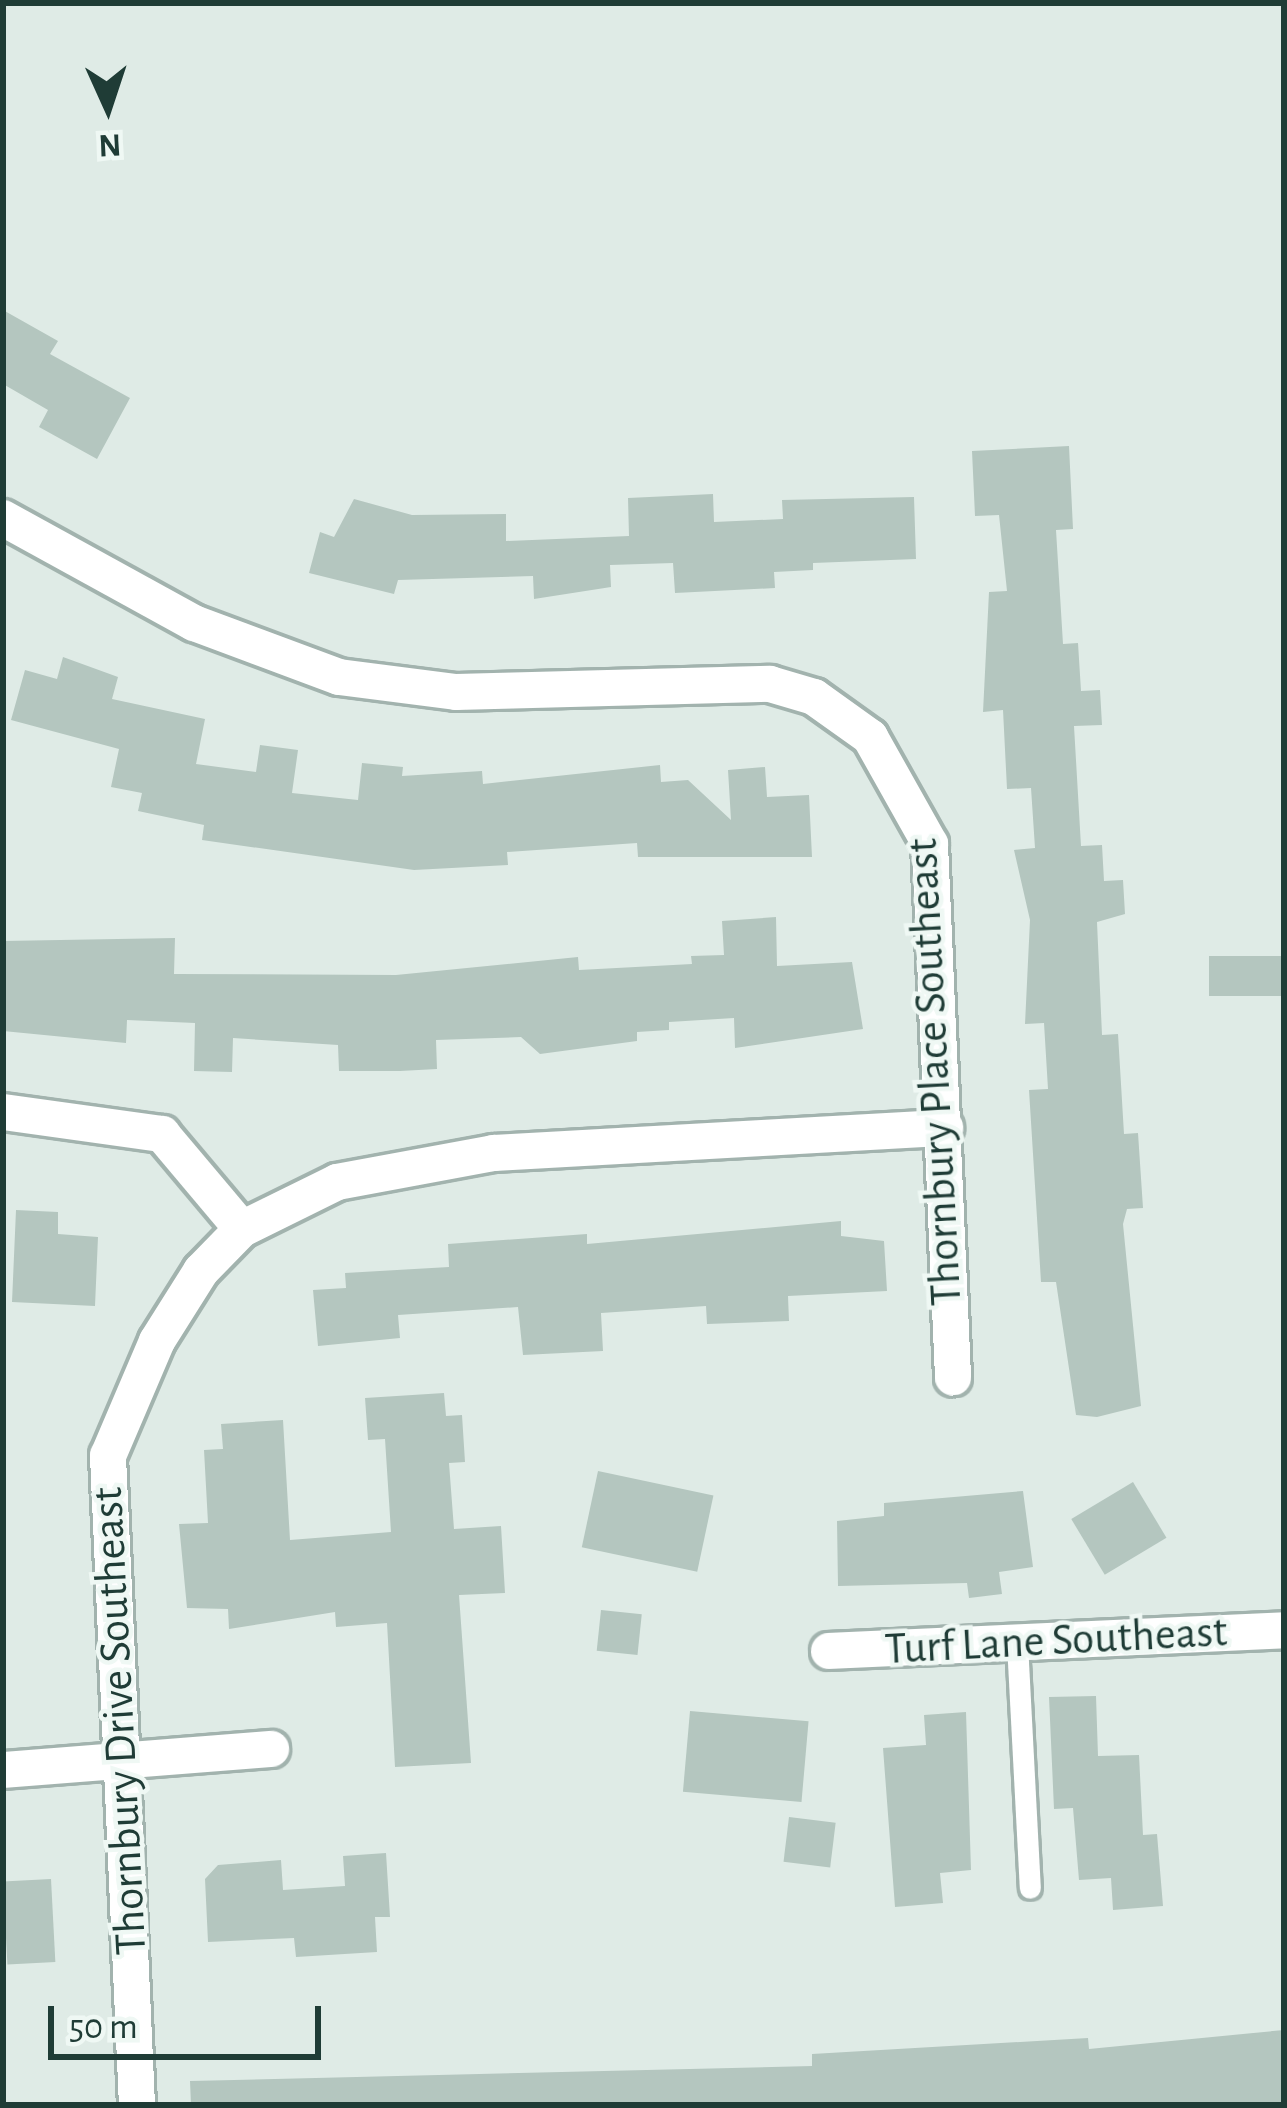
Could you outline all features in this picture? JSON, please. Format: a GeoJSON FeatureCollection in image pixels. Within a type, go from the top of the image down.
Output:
{"type":"FeatureCollection","features":[{"type":"Feature","properties":{"kind":"street","name":"Thornbury Place Southeast"},"geometry":{"type":"LineString","coordinates":[[3,518],[194,623],[339,677],[456,692],[770,684],[848,720],[916,805],[931,844],[952,1378]]}},
{"type":"Feature","properties":{"kind":"street"},"geometry":{"type":"LineString","coordinates":[[3,1112],[162,1133],[242,1229]]}},
{"type":"Feature","properties":{"kind":"street","name":"Thornbury Drive Southeast"},"geometry":{"type":"LineString","coordinates":[[137,2105],[108,1456],[157,1342],[201,1271],[242,1229],[337,1182],[494,1153],[944,1128]]}},
{"type":"Feature","properties":{"kind":"street","name":"Turf Lane Southeast"},"geometry":{"type":"LineString","coordinates":[[829,1651],[1284,1630]]}},
{"type":"Feature","properties":{"kind":"street"},"geometry":{"type":"LineString","coordinates":[[3,1770],[122,1765],[271,1748]]}},
{"type":"Feature","properties":{"kind":"lane"},"geometry":{"type":"LineString","coordinates":[[1017,1642],[1030,1888]]}},
{"type":"Feature","properties":{"kind":"building"},"geometry":{"type":"Polygon","coordinates":[[[3,310],[58,341],[50,354],[130,398],[97,459],[39,427],[48,410],[3,384],[3,310]]]}},
{"type":"Feature","properties":{"kind":"building"},"geometry":{"type":"Polygon","coordinates":[[[1069,446],[1073,529],[1056,530],[1063,644],[1078,643],[1081,691],[1100,690],[1102,725],[1074,726],[1081,846],[1102,845],[1104,881],[1123,880],[1125,914],[1097,922],[1102,1035],[1118,1034],[1124,1134],[1138,1133],[1143,1208],[1127,1209],[1123,1224],[1141,1406],[1097,1417],[1076,1415],[1056,1282],[1041,1282],[1029,1090],[1048,1089],[1044,1023],[1025,1024],[1030,920],[1014,850],[1035,848],[1031,788],[1007,789],[1003,710],[983,712],[989,592],[1007,591],[999,515],[975,516],[972,451],[1069,446]]]}},
{"type":"Feature","properties":{"kind":"building"},"geometry":{"type":"Polygon","coordinates":[[[713,494],[714,522],[783,519],[782,500],[914,497],[916,559],[813,563],[813,570],[774,572],[775,588],[675,593],[673,563],[610,565],[611,587],[534,599],[533,576],[398,580],[394,594],[309,573],[320,532],[334,537],[354,499],[412,515],[506,514],[506,541],[629,536],[628,498],[713,494]]]}},
{"type":"Feature","properties":{"kind":"building"},"geometry":{"type":"Polygon","coordinates":[[[63,657],[118,677],[112,699],[205,719],[196,764],[256,772],[260,745],[298,750],[292,793],[358,800],[362,763],[403,767],[402,776],[482,771],[483,784],[660,765],[661,782],[688,780],[731,820],[728,770],[765,767],[767,797],[809,795],[812,857],[638,857],[637,843],[507,852],[508,865],[414,870],[202,840],[204,825],[138,811],[142,793],[111,787],[119,749],[11,720],[25,670],[57,679],[63,657]]]}},
{"type":"Feature","properties":{"kind":"building"},"geometry":{"type":"Polygon","coordinates":[[[776,917],[777,966],[852,962],[863,1029],[735,1048],[734,1018],[669,1022],[669,1030],[637,1032],[637,1041],[540,1054],[521,1037],[436,1040],[437,1069],[400,1071],[339,1071],[338,1045],[233,1038],[232,1072],[194,1071],[195,1023],[127,1020],[126,1043],[3,1031],[3,941],[175,938],[174,974],[396,975],[578,957],[579,970],[692,964],[691,956],[724,955],[722,921],[776,917]]]}},
{"type":"Feature","properties":{"kind":"building"},"geometry":{"type":"Polygon","coordinates":[[[1209,956],[1284,956],[1284,996],[1209,996],[1209,956]]]}},
{"type":"Feature","properties":{"kind":"building"},"geometry":{"type":"Polygon","coordinates":[[[16,1210],[58,1212],[58,1234],[98,1237],[95,1306],[12,1302],[16,1210]]]}},
{"type":"Feature","properties":{"kind":"building"},"geometry":{"type":"Polygon","coordinates":[[[841,1221],[841,1236],[884,1241],[887,1291],[788,1296],[789,1321],[707,1324],[706,1306],[601,1313],[603,1351],[523,1355],[518,1307],[398,1315],[400,1338],[318,1346],[313,1290],[346,1288],[345,1273],[449,1267],[448,1244],[587,1234],[587,1244],[841,1221]]]}},
{"type":"Feature","properties":{"kind":"building"},"geometry":{"type":"Polygon","coordinates":[[[444,1393],[446,1416],[462,1415],[465,1462],[449,1463],[454,1529],[501,1526],[505,1593],[459,1595],[471,1763],[395,1767],[387,1623],[336,1627],[335,1612],[229,1629],[228,1609],[187,1608],[179,1524],[208,1523],[204,1450],[223,1449],[221,1424],[283,1420],[290,1540],[391,1532],[385,1439],[368,1440],[365,1398],[444,1393]]]}},
{"type":"Feature","properties":{"kind":"building"},"geometry":{"type":"Polygon","coordinates":[[[598,1471],[713,1496],[697,1572],[582,1547],[598,1471]]]}},
{"type":"Feature","properties":{"kind":"building"},"geometry":{"type":"Polygon","coordinates":[[[1133,1482],[1166,1538],[1105,1575],[1071,1519],[1133,1482]]]}},
{"type":"Feature","properties":{"kind":"building"},"geometry":{"type":"Polygon","coordinates":[[[1023,1491],[1033,1567],[999,1572],[1002,1594],[969,1598],[967,1583],[838,1586],[837,1521],[884,1516],[884,1503],[1023,1491]]]}},
{"type":"Feature","properties":{"kind":"building"},"geometry":{"type":"Polygon","coordinates":[[[601,1610],[642,1614],[637,1655],[597,1651],[601,1610]]]}},
{"type":"Feature","properties":{"kind":"building"},"geometry":{"type":"Polygon","coordinates":[[[1096,1696],[1098,1756],[1139,1755],[1143,1835],[1157,1834],[1163,1906],[1113,1910],[1111,1878],[1079,1880],[1073,1808],[1054,1809],[1049,1697],[1096,1696]]]}},
{"type":"Feature","properties":{"kind":"building"},"geometry":{"type":"Polygon","coordinates":[[[690,1711],[809,1721],[801,1802],[683,1792],[690,1711]]]}},
{"type":"Feature","properties":{"kind":"building"},"geometry":{"type":"Polygon","coordinates":[[[966,1712],[971,1870],[940,1873],[943,1903],[895,1907],[883,1748],[926,1745],[924,1715],[966,1712]]]}},
{"type":"Feature","properties":{"kind":"building"},"geometry":{"type":"Polygon","coordinates":[[[789,1817],[836,1823],[830,1867],[784,1862],[789,1817]]]}},
{"type":"Feature","properties":{"kind":"building"},"geometry":{"type":"Polygon","coordinates":[[[386,1853],[390,1917],[375,1917],[377,1952],[296,1957],[294,1938],[208,1942],[205,1879],[218,1865],[281,1860],[283,1890],[345,1886],[343,1856],[386,1853]]]}},
{"type":"Feature","properties":{"kind":"building"},"geometry":{"type":"Polygon","coordinates":[[[51,1879],[55,1962],[7,1964],[3,1882],[51,1879]]]}},
{"type":"Feature","properties":{"kind":"building"},"geometry":{"type":"Polygon","coordinates":[[[1284,2030],[1284,2105],[191,2105],[190,2081],[812,2066],[812,2054],[1088,2038],[1089,2049],[1284,2030]]]}}]}
